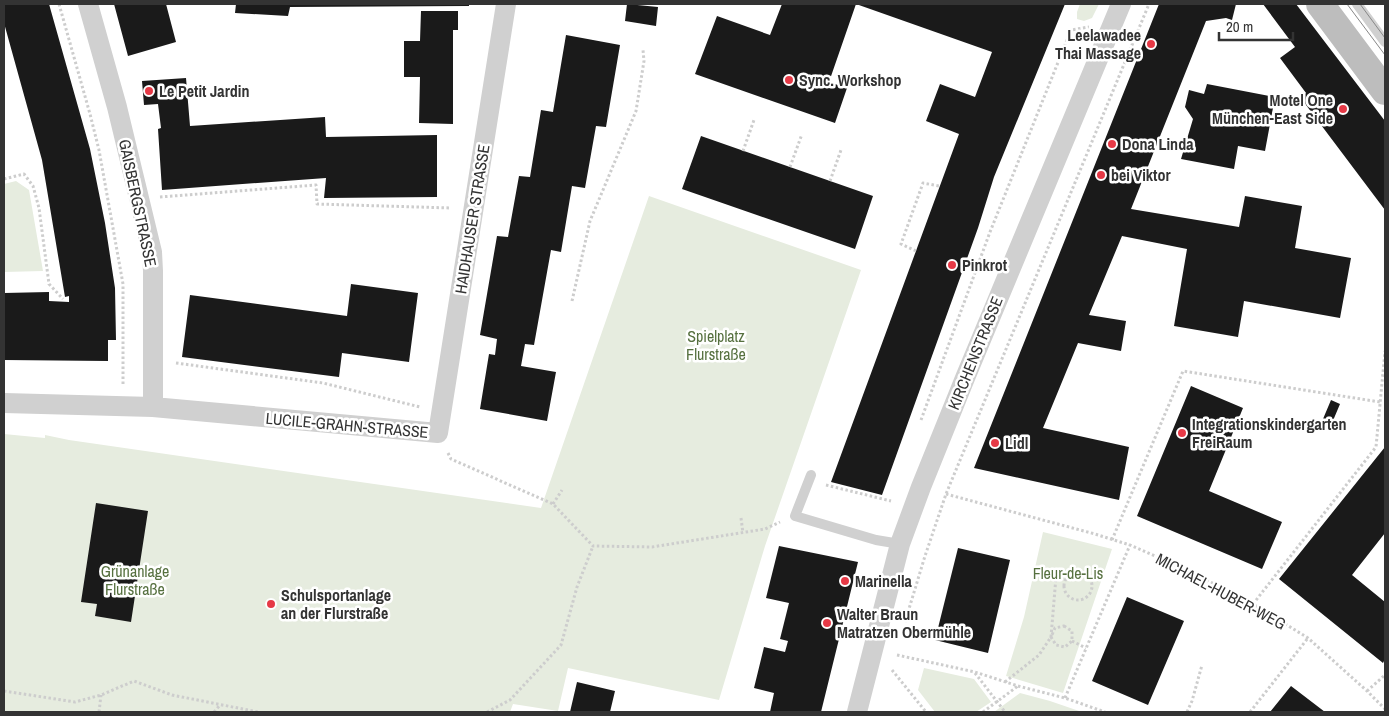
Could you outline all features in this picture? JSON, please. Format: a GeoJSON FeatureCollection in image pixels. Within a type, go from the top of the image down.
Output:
{"type":"FeatureCollection","features":[{"type":"Feature","properties":{"kind":"main road"},"geometry":{"type":"LineString","coordinates":[[1320,4],[1385,91]]}},
{"type":"Feature","properties":{"kind":"street","name":"GAISBERGSTRASSE"},"geometry":{"type":"LineString","coordinates":[[88,4],[117,108],[152,252],[153,408]]}},
{"type":"Feature","properties":{"kind":"street","name":"HAIDHAUSER STRASSE"},"geometry":{"type":"LineString","coordinates":[[438,433],[506,4]]}},
{"type":"Feature","properties":{"kind":"street","name":"KIRCHENSTRASSE"},"geometry":{"type":"LineString","coordinates":[[856,712],[900,544],[964,378],[1121,4]]}},
{"type":"Feature","properties":{"kind":"street","name":"LUCILE-GRAHN-STRASSE"},"geometry":{"type":"LineString","coordinates":[[4,403],[153,408],[438,433]]}},
{"type":"Feature","properties":{"kind":"lane"},"geometry":{"type":"LineString","coordinates":[[1357,4],[1384,40]]}},
{"type":"Feature","properties":{"kind":"lane"},"geometry":{"type":"LineString","coordinates":[[810,478],[795,516],[876,540],[900,544]]}},
{"type":"Feature","properties":{"kind":"path"},"geometry":{"type":"LineString","coordinates":[[58,4],[99,150],[123,284],[122,406]]}},
{"type":"Feature","properties":{"kind":"path"},"geometry":{"type":"LineString","coordinates":[[903,631],[946,494],[1149,4]]}},
{"type":"Feature","properties":{"kind":"path"},"geometry":{"type":"LineString","coordinates":[[572,301],[590,221],[636,112],[644,61],[643,50]]}},
{"type":"Feature","properties":{"kind":"path"},"geometry":{"type":"LineString","coordinates":[[743,151],[754,120]]}},
{"type":"Feature","properties":{"kind":"path"},"geometry":{"type":"LineString","coordinates":[[790,167],[802,134]]}},
{"type":"Feature","properties":{"kind":"path"},"geometry":{"type":"LineString","coordinates":[[830,181],[841,150]]}},
{"type":"Feature","properties":{"kind":"path"},"geometry":{"type":"LineString","coordinates":[[4,179],[24,174],[33,186],[39,208],[49,284],[63,299]]}},
{"type":"Feature","properties":{"kind":"path"},"geometry":{"type":"LineString","coordinates":[[916,250],[901,244],[913,208],[923,183],[939,186]]}},
{"type":"Feature","properties":{"kind":"path"},"geometry":{"type":"LineString","coordinates":[[139,198],[316,186],[317,204],[474,209]]}},
{"type":"Feature","properties":{"kind":"path"},"geometry":{"type":"LineString","coordinates":[[1253,604],[1376,447],[1385,351]]}},
{"type":"Feature","properties":{"kind":"path"},"geometry":{"type":"LineString","coordinates":[[153,360],[323,383],[441,412]]}},
{"type":"Feature","properties":{"kind":"path"},"geometry":{"type":"LineString","coordinates":[[1112,540],[1183,371],[1380,402]]}},
{"type":"Feature","properties":{"kind":"path","name":"LUCILE-GRAHN-STRASSE"},"geometry":{"type":"LineString","coordinates":[[438,433],[451,459],[554,504],[593,546]]}},
{"type":"Feature","properties":{"kind":"path"},"geometry":{"type":"LineString","coordinates":[[810,478],[891,501]]}},
{"type":"Feature","properties":{"kind":"path"},"geometry":{"type":"LineString","coordinates":[[554,504],[562,490]]}},
{"type":"Feature","properties":{"kind":"path","name":"MICHAEL-HUBER-WEG"},"geometry":{"type":"LineString","coordinates":[[946,494],[1130,545],[1191,572],[1253,604],[1308,638],[1385,709]]}},
{"type":"Feature","properties":{"kind":"path"},"geometry":{"type":"LineString","coordinates":[[487,712],[510,700],[561,646],[578,587],[593,546],[652,547],[765,529],[795,516]]}},
{"type":"Feature","properties":{"kind":"path"},"geometry":{"type":"LineString","coordinates":[[741,518],[743,533]]}},
{"type":"Feature","properties":{"kind":"path"},"geometry":{"type":"LineString","coordinates":[[1064,698],[1130,545]]}},
{"type":"Feature","properties":{"kind":"path"},"geometry":{"type":"LineString","coordinates":[[1076,572],[1088,575],[1092,581],[1089,595],[1084,599],[1077,600],[1071,598],[1066,593],[1064,587],[1065,580],[1069,574],[1076,572]]}},
{"type":"Feature","properties":{"kind":"path"},"geometry":{"type":"LineString","coordinates":[[1005,682],[1039,655],[1052,637],[1055,628],[1064,626],[1072,631],[1072,641],[1065,647],[1056,645],[1052,637],[1056,577],[1065,580]]}},
{"type":"Feature","properties":{"kind":"path"},"geometry":{"type":"LineString","coordinates":[[1250,712],[1308,638]]}},
{"type":"Feature","properties":{"kind":"path"},"geometry":{"type":"LineString","coordinates":[[1072,641],[1086,648]]}},
{"type":"Feature","properties":{"kind":"path"},"geometry":{"type":"LineString","coordinates":[[890,678],[898,648]]}},
{"type":"Feature","properties":{"kind":"path"},"geometry":{"type":"LineString","coordinates":[[896,655],[975,672],[1105,712]]}},
{"type":"Feature","properties":{"kind":"path"},"geometry":{"type":"LineString","coordinates":[[1186,712],[1192,701],[1202,666]]}},
{"type":"Feature","properties":{"kind":"path"},"geometry":{"type":"LineString","coordinates":[[892,670],[926,712]]}},
{"type":"Feature","properties":{"kind":"path"},"geometry":{"type":"LineString","coordinates":[[975,672],[1005,712]]}},
{"type":"Feature","properties":{"kind":"path"},"geometry":{"type":"LineString","coordinates":[[1367,691],[1385,676]]}},
{"type":"Feature","properties":{"kind":"path"},"geometry":{"type":"LineString","coordinates":[[4,691],[76,702],[101,696],[134,682],[172,695],[258,712]]}},
{"type":"Feature","properties":{"kind":"path"},"geometry":{"type":"LineString","coordinates":[[984,712],[1018,686]]}},
{"type":"Feature","properties":{"kind":"path"},"geometry":{"type":"LineString","coordinates":[[99,712],[101,696]]}},
{"type":"Feature","properties":{"kind":"path"},"geometry":{"type":"LineString","coordinates":[[214,712],[220,705]]}},
{"type":"Feature","properties":{"kind":"green space"},"geometry":{"type":"Polygon","coordinates":[[[1080,4],[1099,4],[1092,18],[1084,21],[1077,19],[1080,4]]]}},
{"type":"Feature","properties":{"kind":"green space"},"geometry":{"type":"Polygon","coordinates":[[[16,181],[29,190],[43,271],[4,272],[4,184],[16,181]]]}},
{"type":"Feature","properties":{"kind":"green space","name":"Grünanlage Flurstraße"},"geometry":{"type":"Polygon","coordinates":[[[649,196],[861,270],[765,546],[719,700],[568,668],[558,711],[513,704],[510,712],[4,712],[4,434],[45,438],[45,435],[541,508],[649,196]]]}},
{"type":"Feature","properties":{"kind":"green space","name":"Fleur-de-Lis"},"geometry":{"type":"Polygon","coordinates":[[[1043,532],[1112,549],[1063,693],[1006,676],[1024,617],[1043,532]]]}},
{"type":"Feature","properties":{"kind":"green space"},"geometry":{"type":"Polygon","coordinates":[[[924,668],[974,679],[991,702],[976,712],[935,712],[918,690],[924,668]]]}},
{"type":"Feature","properties":{"kind":"green space"},"geometry":{"type":"Polygon","coordinates":[[[1020,693],[1050,701],[1082,712],[994,712],[1020,693]]]}},
{"type":"Feature","properties":{"kind":"building"},"geometry":{"type":"Polygon","coordinates":[[[4,4],[49,4],[90,149],[105,223],[115,288],[116,340],[108,340],[108,361],[4,360],[4,293],[49,292],[49,301],[69,302],[69,296],[65,297],[42,160],[4,23],[4,4]]]}},
{"type":"Feature","properties":{"kind":"building"},"geometry":{"type":"Polygon","coordinates":[[[114,4],[166,4],[176,42],[128,56],[114,4]]]}},
{"type":"Feature","properties":{"kind":"building"},"geometry":{"type":"Polygon","coordinates":[[[236,4],[469,4],[469,6],[290,7],[288,16],[235,13],[236,4]]]}},
{"type":"Feature","properties":{"kind":"building"},"geometry":{"type":"Polygon","coordinates":[[[627,4],[658,7],[656,26],[625,21],[627,4]]]}},
{"type":"Feature","properties":{"kind":"building"},"geometry":{"type":"Polygon","coordinates":[[[782,4],[856,4],[829,82],[847,88],[835,123],[695,74],[717,16],[770,35],[782,4]]]}},
{"type":"Feature","properties":{"kind":"building"},"geometry":{"type":"Polygon","coordinates":[[[856,4],[1065,4],[994,177],[978,228],[882,495],[831,482],[959,134],[926,121],[940,84],[975,97],[992,52],[856,4]]]}},
{"type":"Feature","properties":{"kind":"building"},"geometry":{"type":"Polygon","coordinates":[[[1159,4],[1236,4],[1232,20],[1226,18],[1206,21],[1131,209],[1239,227],[1245,196],[1302,206],[1295,248],[1351,258],[1340,318],[1244,301],[1238,337],[1174,326],[1187,249],[1122,236],[1089,315],[1126,321],[1121,351],[1078,343],[1043,428],[1129,447],[1119,500],[974,468],[1159,4]]]}},
{"type":"Feature","properties":{"kind":"building","name":"Motel One München-East Side"},"geometry":{"type":"Polygon","coordinates":[[[1263,4],[1296,4],[1385,121],[1385,210],[1300,97],[1306,93],[1280,58],[1295,47],[1263,4]]]}},
{"type":"Feature","properties":{"kind":"building"},"geometry":{"type":"Polygon","coordinates":[[[421,11],[458,11],[458,30],[453,30],[453,124],[419,123],[420,77],[404,77],[404,41],[420,41],[421,11]]]}},
{"type":"Feature","properties":{"kind":"building"},"geometry":{"type":"Polygon","coordinates":[[[566,35],[620,45],[606,127],[596,126],[585,188],[572,186],[561,252],[551,250],[534,345],[525,344],[521,366],[556,372],[547,421],[480,409],[489,354],[495,355],[497,339],[480,335],[497,236],[508,237],[519,176],[530,177],[541,110],[553,112],[566,35]]]}},
{"type":"Feature","properties":{"kind":"building"},"geometry":{"type":"Polygon","coordinates":[[[186,78],[190,126],[325,117],[326,137],[437,135],[437,197],[324,198],[326,178],[162,190],[158,129],[161,128],[158,104],[144,105],[142,81],[186,78]]]}},
{"type":"Feature","properties":{"kind":"building"},"geometry":{"type":"Polygon","coordinates":[[[1207,84],[1275,97],[1265,151],[1238,146],[1234,169],[1181,159],[1193,119],[1185,107],[1189,90],[1204,94],[1207,84]]]}},
{"type":"Feature","properties":{"kind":"building"},"geometry":{"type":"Polygon","coordinates":[[[701,136],[873,196],[855,249],[682,189],[701,136]]]}},
{"type":"Feature","properties":{"kind":"building"},"geometry":{"type":"Polygon","coordinates":[[[351,284],[418,293],[409,362],[342,353],[339,377],[182,357],[190,295],[347,316],[351,284]]]}},
{"type":"Feature","properties":{"kind":"building"},"geometry":{"type":"Polygon","coordinates":[[[1191,386],[1243,408],[1209,491],[1282,522],[1262,569],[1137,516],[1191,386]]]}},
{"type":"Feature","properties":{"kind":"building"},"geometry":{"type":"Polygon","coordinates":[[[1331,400],[1340,404],[1332,423],[1323,419],[1331,400]]]}},
{"type":"Feature","properties":{"kind":"building"},"geometry":{"type":"Polygon","coordinates":[[[1385,447],[1385,533],[1352,575],[1385,602],[1385,659],[1383,663],[1279,579],[1385,447]]]}},
{"type":"Feature","properties":{"kind":"building"},"geometry":{"type":"Polygon","coordinates":[[[96,503],[148,511],[131,622],[95,616],[97,604],[81,602],[96,503]]]}},
{"type":"Feature","properties":{"kind":"building"},"geometry":{"type":"Polygon","coordinates":[[[779,546],[858,562],[821,712],[770,712],[774,693],[754,688],[764,647],[785,652],[788,641],[780,639],[789,603],[766,598],[779,546]]]}},
{"type":"Feature","properties":{"kind":"building"},"geometry":{"type":"Polygon","coordinates":[[[958,548],[1010,560],[988,653],[935,640],[958,548]]]}},
{"type":"Feature","properties":{"kind":"building"},"geometry":{"type":"Polygon","coordinates":[[[1127,597],[1184,621],[1148,705],[1092,681],[1127,597]]]}},
{"type":"Feature","properties":{"kind":"building"},"geometry":{"type":"Polygon","coordinates":[[[577,682],[615,691],[610,712],[570,712],[577,682]]]}},
{"type":"Feature","properties":{"kind":"building"},"geometry":{"type":"Polygon","coordinates":[[[1291,686],[1325,712],[1270,712],[1291,686]]]}},
{"type":"Feature","properties":{"kind":"tram line"},"geometry":{"type":"LineString","coordinates":[[1347,4],[1385,55]]}},
{"type":"Feature","properties":{"kind":"tram line"},"geometry":{"type":"LineString","coordinates":[[1360,4],[1385,38]]}},
{"type":"Feature","properties":{"kind":"place","name":"Leelawadee Thai Massage"},"geometry":{"type":"Point","coordinates":[1151,44]}},
{"type":"Feature","properties":{"kind":"place","name":"Sync. Workshop"},"geometry":{"type":"Point","coordinates":[789,80]}},
{"type":"Feature","properties":{"kind":"place","name":"Le Petit Jardin"},"geometry":{"type":"Point","coordinates":[149,91]}},
{"type":"Feature","properties":{"kind":"place","name":"Motel One München-East Side"},"geometry":{"type":"Point","coordinates":[1343,109]}},
{"type":"Feature","properties":{"kind":"place","name":"Dona Linda"},"geometry":{"type":"Point","coordinates":[1112,144]}},
{"type":"Feature","properties":{"kind":"place","name":"bei Viktor"},"geometry":{"type":"Point","coordinates":[1101,175]}},
{"type":"Feature","properties":{"kind":"place","name":"Pinkrot"},"geometry":{"type":"Point","coordinates":[952,265]}},
{"type":"Feature","properties":{"kind":"place","name":"Integrationskindergarten FreiRaum"},"geometry":{"type":"Point","coordinates":[1182,433]}},
{"type":"Feature","properties":{"kind":"place","name":"Lidl"},"geometry":{"type":"Point","coordinates":[995,443]}},
{"type":"Feature","properties":{"kind":"place","name":"Marinella"},"geometry":{"type":"Point","coordinates":[845,581]}},
{"type":"Feature","properties":{"kind":"place","name":"Schulsportanlage an der Flurstraße"},"geometry":{"type":"Point","coordinates":[271,604]}},
{"type":"Feature","properties":{"kind":"place","name":"Walter Braun Matratzen Obermühle"},"geometry":{"type":"Point","coordinates":[827,623]}},
{"type":"Feature","properties":{"kind":"park label","name":"Spielplatz Flurstraße"},"geometry":{"type":"Point","coordinates":[716,345]}}]}
